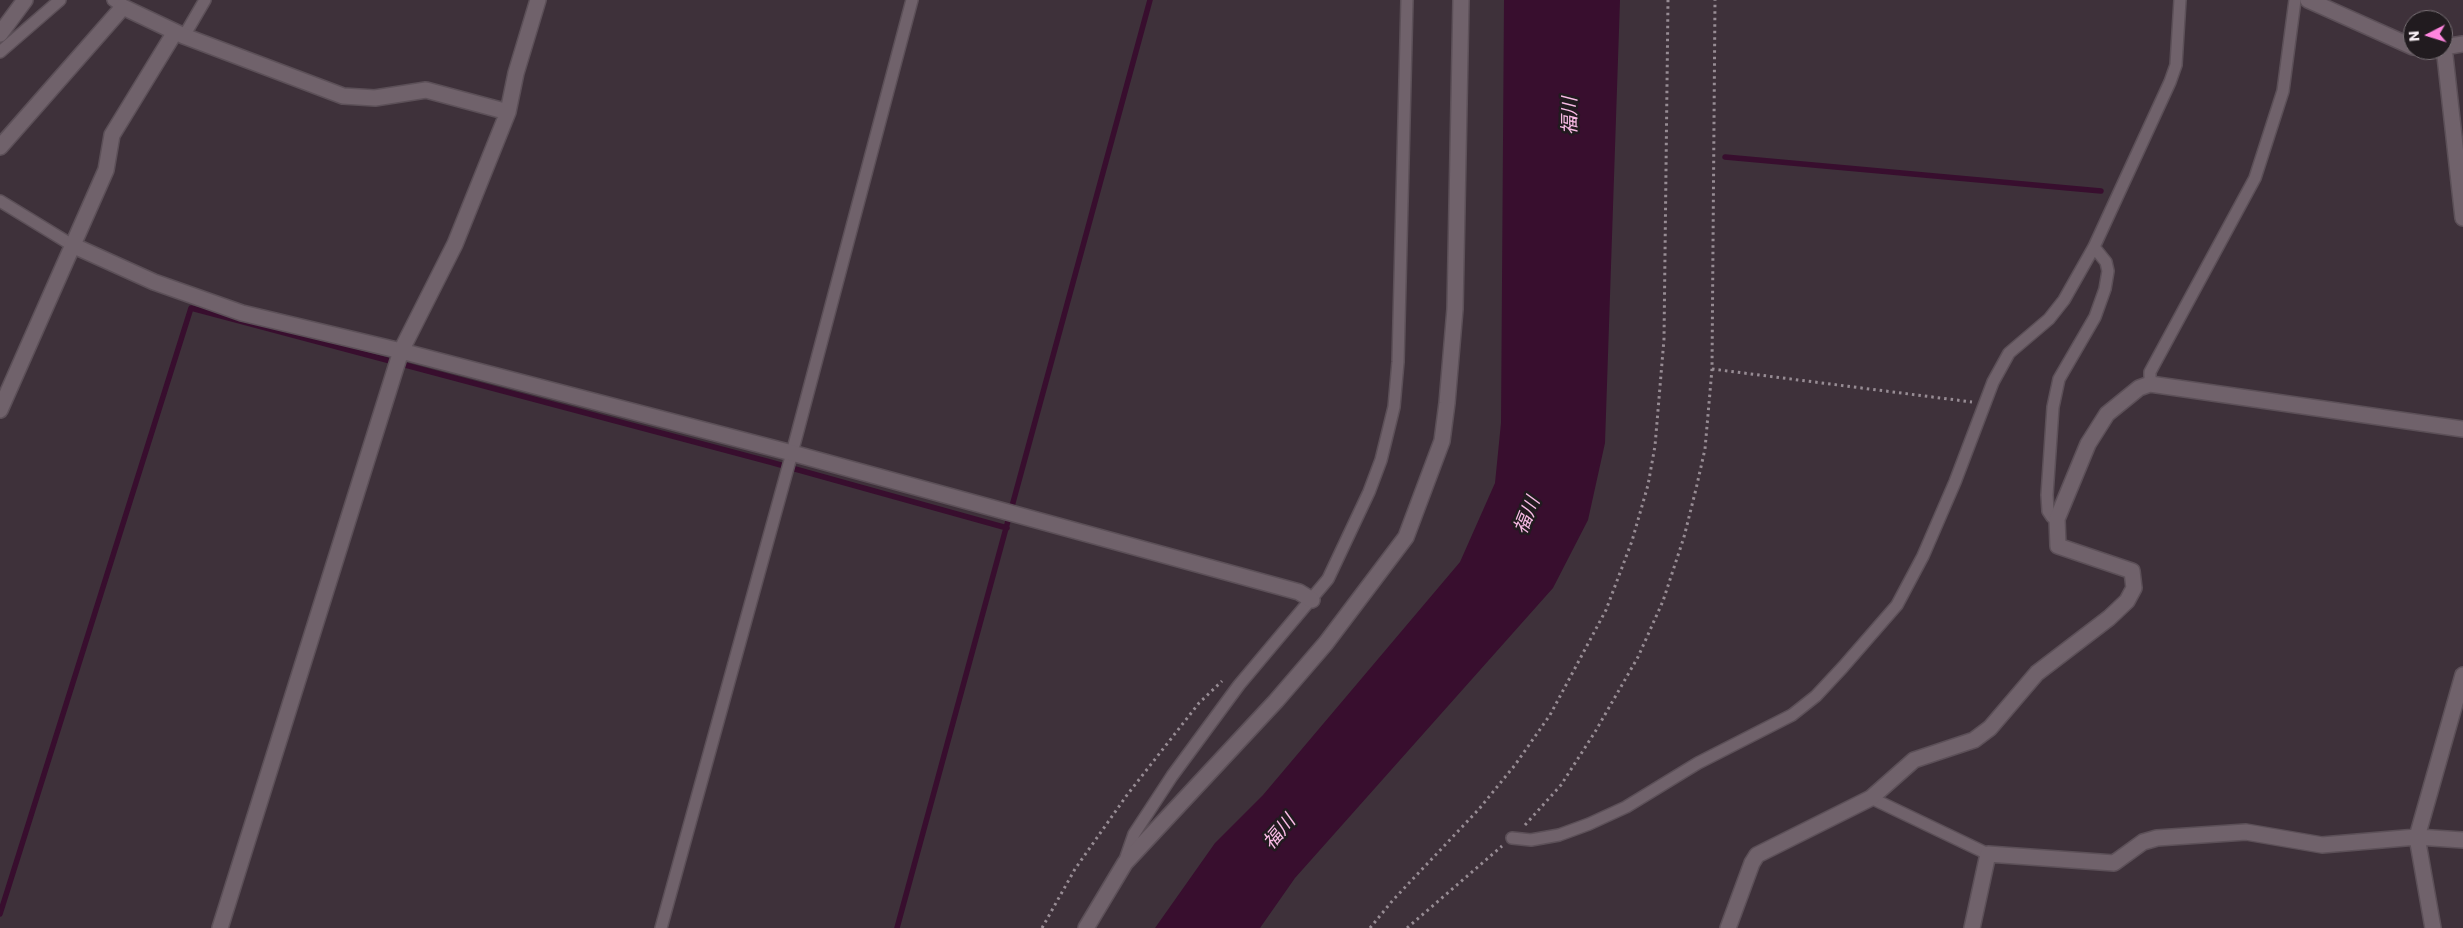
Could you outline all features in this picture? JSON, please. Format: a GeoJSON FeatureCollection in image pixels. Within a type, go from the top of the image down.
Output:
{"type":"FeatureCollection","features":[{"type":"Feature","properties":{"kind":"street"},"geometry":{"type":"LineString","coordinates":[[0,34],[25,0]]}},
{"type":"Feature","properties":{"kind":"street"},"geometry":{"type":"LineString","coordinates":[[220,928],[401,351],[455,244],[508,112],[516,73],[538,0]]}},
{"type":"Feature","properties":{"kind":"street"},"geometry":{"type":"LineString","coordinates":[[1086,928],[1124,863],[1276,701],[1326,643],[1406,537],[1442,441],[1447,403],[1455,309],[1461,0]]}},
{"type":"Feature","properties":{"kind":"street"},"geometry":{"type":"LineString","coordinates":[[2308,0],[2403,43]]}},
{"type":"Feature","properties":{"kind":"street"},"geometry":{"type":"LineString","coordinates":[[0,147],[118,4],[180,34],[343,96],[375,98],[426,90],[508,112]]}},
{"type":"Feature","properties":{"kind":"street"},"geometry":{"type":"LineString","coordinates":[[0,410],[106,170],[112,135],[180,34]]}},
{"type":"Feature","properties":{"kind":"street"},"geometry":{"type":"LineString","coordinates":[[2445,60],[2463,218]]}},
{"type":"Feature","properties":{"kind":"street"},"geometry":{"type":"LineString","coordinates":[[72,245],[154,282],[242,313],[401,351],[792,453],[1299,592],[1312,600]]}},
{"type":"Feature","properties":{"kind":"street"},"geometry":{"type":"LineString","coordinates":[[1728,928],[1752,863],[1757,855],[1871,798],[1914,760],[1974,740],[1990,728],[2037,673],[2109,618],[2127,601],[2134,588],[2132,571],[2058,546],[2057,519],[2088,444],[2107,414],[2139,388],[2150,384],[2463,429]]}},
{"type":"Feature","properties":{"kind":"street"},"geometry":{"type":"LineString","coordinates":[[2434,928],[2417,837],[2463,675]]}},
{"type":"Feature","properties":{"kind":"street"},"geometry":{"type":"LineString","coordinates":[[1972,928],[1988,854],[2114,863],[2143,842],[2157,838],[2246,832],[2322,845],[2417,837],[2463,840]]}},
{"type":"Feature","properties":{"kind":"lane"},"geometry":{"type":"LineString","coordinates":[[0,52],[60,0]]}},
{"type":"Feature","properties":{"kind":"lane"},"geometry":{"type":"LineString","coordinates":[[180,34],[205,0]]}},
{"type":"Feature","properties":{"kind":"lane"},"geometry":{"type":"LineString","coordinates":[[661,928],[792,453],[912,0]]}},
{"type":"Feature","properties":{"kind":"lane"},"geometry":{"type":"LineString","coordinates":[[1124,863],[1134,834],[1172,776],[1238,685],[1328,579],[1369,492],[1384,451],[1394,407],[1398,362],[1407,0]]}},
{"type":"Feature","properties":{"kind":"lane"},"geometry":{"type":"LineString","coordinates":[[1512,838],[1531,840],[1559,835],[1626,807],[1698,763],[1792,715],[1816,696],[1870,638],[1897,604],[1910,583],[1955,482],[1993,382],[2009,353],[2054,313],[2064,300],[2094,247],[2170,82],[2176,65],[2180,0]]}},
{"type":"Feature","properties":{"kind":"lane"},"geometry":{"type":"LineString","coordinates":[[2150,384],[2150,372],[2255,178],[2283,91],[2289,63],[2295,0]]}},
{"type":"Feature","properties":{"kind":"lane"},"geometry":{"type":"LineString","coordinates":[[0,201],[72,245]]}},
{"type":"Feature","properties":{"kind":"lane"},"geometry":{"type":"LineString","coordinates":[[2057,519],[2052,517],[2048,511],[2047,495],[2053,406],[2059,379],[2095,317],[2105,289],[2108,271],[2106,262],[2094,247]]}},
{"type":"Feature","properties":{"kind":"lane"},"geometry":{"type":"LineString","coordinates":[[1871,798],[1988,854]]}},
{"type":"Feature","properties":{"kind":"path"},"geometry":{"type":"LineString","coordinates":[[1370,928],[1393,900],[1479,809],[1515,764],[1550,715],[1606,610],[1632,541],[1648,486],[1655,446],[1664,339],[1668,0]]}},
{"type":"Feature","properties":{"kind":"path"},"geometry":{"type":"LineString","coordinates":[[1407,928],[1512,838],[1561,785],[1595,732],[1638,657],[1663,601],[1684,537],[1705,449],[1712,369],[1715,0]]}},
{"type":"Feature","properties":{"kind":"path"},"geometry":{"type":"LineString","coordinates":[[1712,369],[1985,404]]}},
{"type":"Feature","properties":{"kind":"path"},"geometry":{"type":"LineString","coordinates":[[1042,928],[1075,869],[1127,795],[1198,703],[1229,675]]}},
{"type":"Feature","properties":{"kind":"water","name":"福川"},"geometry":{"type":"Polygon","coordinates":[[[1504,0],[1620,0],[1605,443],[1588,520],[1553,588],[1295,878],[1260,928],[1155,928],[1215,843],[1263,795],[1460,562],[1495,483],[1501,423],[1504,0]]]}},
{"type":"Feature","properties":{"kind":"waterway"},"geometry":{"type":"LineString","coordinates":[[897,928],[1150,0]]}},
{"type":"Feature","properties":{"kind":"waterway"},"geometry":{"type":"LineString","coordinates":[[1725,157],[2101,191]]}},
{"type":"Feature","properties":{"kind":"waterway"},"geometry":{"type":"LineString","coordinates":[[0,914],[191,308],[770,462],[1007,528]]}}]}
